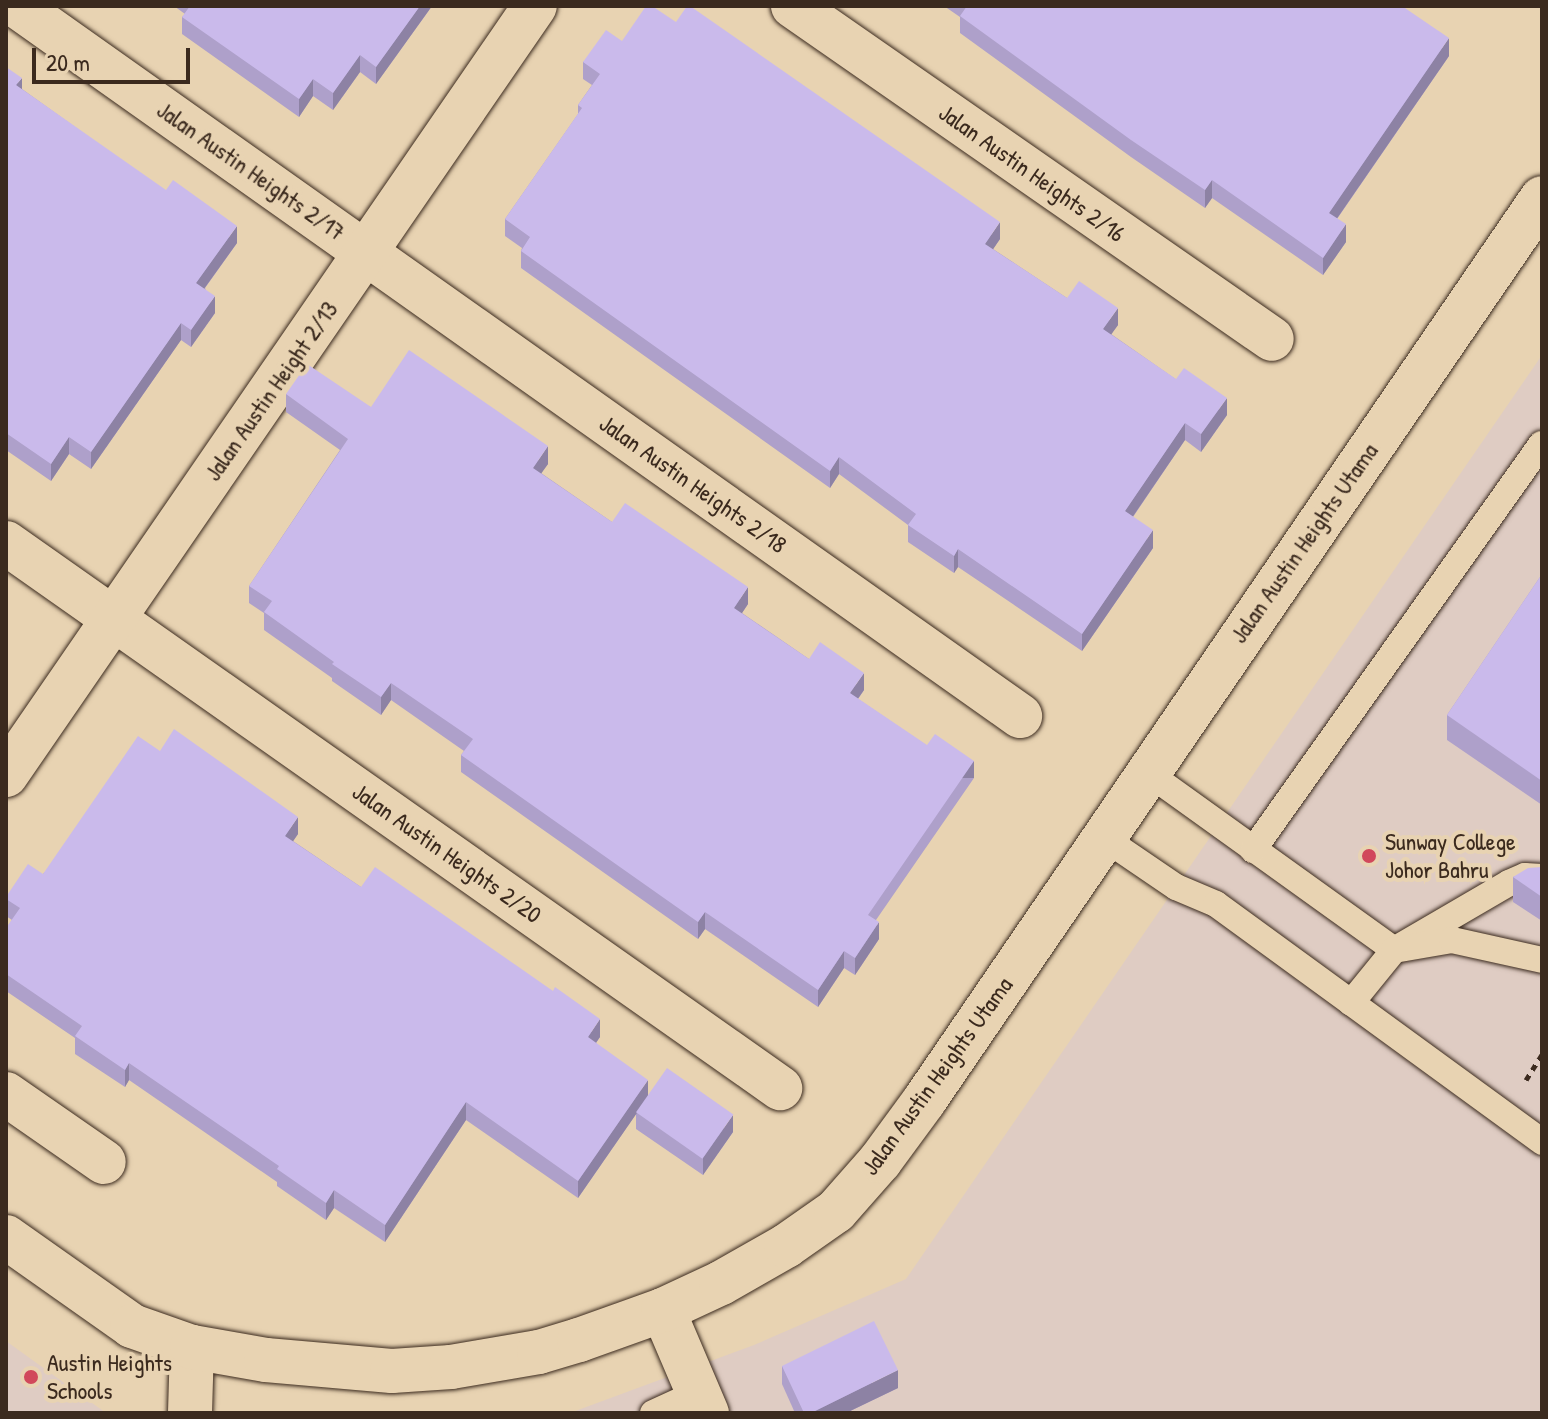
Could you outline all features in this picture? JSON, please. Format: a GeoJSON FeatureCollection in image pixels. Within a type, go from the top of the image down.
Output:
{"type":"FeatureCollection","features":[{"type":"Feature","properties":{"kind":"street","name":"Jalan Austin Heights 2/17"},"geometry":{"type":"LineString","coordinates":[[17,6],[366,253]]}},
{"type":"Feature","properties":{"kind":"street","name":"Jalan Austin Height 2/13"},"geometry":{"type":"LineString","coordinates":[[6,775],[535,6]]}},
{"type":"Feature","properties":{"kind":"street","name":"Jalan Austin Heights 2/16"},"geometry":{"type":"LineString","coordinates":[[793,6],[1272,339]]}},
{"type":"Feature","properties":{"kind":"street","name":"Jalan Austin Heights Utama"},"geometry":{"type":"LineString","coordinates":[[6,1237],[132,1326],[192,1347],[266,1360],[392,1371],[451,1367],[539,1352],[663,1310],[747,1269],[836,1211],[880,1161],[924,1101],[1542,198]]}},
{"type":"Feature","properties":{"kind":"street","name":"Jalan Austin Heights 2/18"},"geometry":{"type":"LineString","coordinates":[[366,253],[1020,716]]}},
{"type":"Feature","properties":{"kind":"street","name":"Jalan Austin Heights 2/20"},"geometry":{"type":"LineString","coordinates":[[6,543],[780,1088]]}},
{"type":"Feature","properties":{"kind":"street"},"geometry":{"type":"LineString","coordinates":[[6,1094],[104,1162]]}},
{"type":"Feature","properties":{"kind":"street"},"geometry":{"type":"LineString","coordinates":[[663,1310],[702,1403]]}},
{"type":"Feature","properties":{"kind":"street"},"geometry":{"type":"LineString","coordinates":[[190,1413],[192,1347]]}},
{"type":"Feature","properties":{"kind":"lane"},"geometry":{"type":"LineString","coordinates":[[1253,850],[1542,444]]}},
{"type":"Feature","properties":{"kind":"lane"},"geometry":{"type":"LineString","coordinates":[[1148,773],[1394,950],[1452,940],[1542,960]]}},
{"type":"Feature","properties":{"kind":"lane"},"geometry":{"type":"LineString","coordinates":[[1104,838],[1176,887],[1216,904],[1542,1142]]}},
{"type":"Feature","properties":{"kind":"lane"},"geometry":{"type":"LineString","coordinates":[[1351,1003],[1394,950],[1509,883],[1525,876],[1542,877]]}},
{"type":"Feature","properties":{"kind":"lane"},"geometry":{"type":"LineString","coordinates":[[653,1413],[702,1403]]}},
{"type":"Feature","properties":{"kind":"shaded area","name":"Sunway College Johor Bahru"},"geometry":{"type":"Polygon","coordinates":[[[1542,355],[1542,1413],[570,1413],[754,1345],[906,1279],[1542,355]]]}},
{"type":"Feature","properties":{"kind":"shaded area","name":"Austin Heights Schools"},"geometry":{"type":"Polygon","coordinates":[[[6,1341],[106,1413],[6,1413],[6,1341]]]}},
{"type":"Feature","properties":{"kind":"building"},"geometry":{"type":"Polygon","coordinates":[[[190,6],[420,6],[376,67],[360,55],[333,93],[313,79],[299,99],[182,17],[190,6]]]}},
{"type":"Feature","properties":{"kind":"building"},"geometry":{"type":"Polygon","coordinates":[[[646,6],[652,6],[676,22],[690,6],[1000,222],[985,244],[1067,298],[1079,281],[1118,308],[1103,329],[1176,379],[1184,368],[1227,398],[1201,434],[1185,423],[1125,511],[1153,530],[1082,634],[958,549],[954,556],[908,525],[916,514],[839,457],[830,471],[521,251],[530,237],[505,219],[582,108],[578,105],[600,74],[583,62],[606,30],[622,41],[646,6]]]}},
{"type":"Feature","properties":{"kind":"building"},"geometry":{"type":"Polygon","coordinates":[[[967,6],[1402,6],[1449,38],[1329,213],[1346,224],[1323,258],[1212,180],[1205,190],[1131,140],[960,16],[967,6]]]}},
{"type":"Feature","properties":{"kind":"building"},"geometry":{"type":"Polygon","coordinates":[[[6,67],[22,78],[16,85],[166,190],[173,180],[237,226],[196,283],[215,296],[191,330],[181,323],[91,452],[69,437],[51,464],[6,433],[6,67]]]}},
{"type":"Feature","properties":{"kind":"building"},"geometry":{"type":"Polygon","coordinates":[[[409,350],[548,446],[533,468],[612,522],[625,503],[748,587],[734,608],[809,659],[820,642],[864,673],[850,693],[927,745],[935,734],[974,761],[868,915],[879,922],[855,958],[844,951],[818,990],[705,912],[698,922],[461,755],[473,739],[391,683],[381,697],[264,612],[272,601],[249,586],[348,439],[286,394],[307,364],[371,407],[409,350]]]}},
{"type":"Feature","properties":{"kind":"building"},"geometry":{"type":"Polygon","coordinates":[[[1542,574],[1542,781],[1447,715],[1542,574]]]}},
{"type":"Feature","properties":{"kind":"building"},"geometry":{"type":"Polygon","coordinates":[[[174,729],[298,817],[285,836],[361,887],[375,867],[553,991],[555,987],[600,1019],[588,1037],[648,1080],[578,1181],[466,1102],[385,1225],[334,1190],[326,1203],[277,1169],[279,1166],[129,1063],[125,1070],[75,1036],[82,1026],[6,974],[6,928],[20,908],[6,897],[28,864],[43,874],[138,736],[160,751],[174,729]]]}},
{"type":"Feature","properties":{"kind":"building"},"geometry":{"type":"Polygon","coordinates":[[[1542,867],[1542,897],[1513,877],[1528,868],[1542,867]]]}},
{"type":"Feature","properties":{"kind":"building"},"geometry":{"type":"Polygon","coordinates":[[[667,1068],[733,1114],[702,1159],[636,1112],[667,1068]]]}},
{"type":"Feature","properties":{"kind":"building"},"geometry":{"type":"Polygon","coordinates":[[[874,1321],[898,1370],[811,1413],[804,1413],[782,1366],[874,1321]]]}},
{"type":"Feature","properties":{"kind":"place","name":"Sunway College Johor Bahru"},"geometry":{"type":"Point","coordinates":[1369,856]}},
{"type":"Feature","properties":{"kind":"place","name":"Austin Heights Schools"},"geometry":{"type":"Point","coordinates":[31,1377]}}]}
